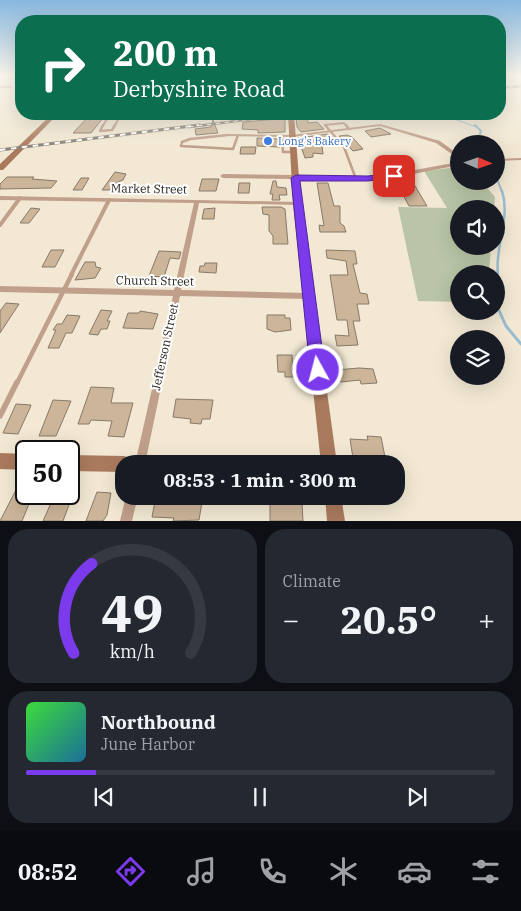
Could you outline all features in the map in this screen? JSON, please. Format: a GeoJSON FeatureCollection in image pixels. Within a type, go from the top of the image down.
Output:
{"type":"FeatureCollection","features":[{"type":"Feature","properties":{"kind":"main road"},"geometry":{"type":"LineString","coordinates":[[0,168],[49,120]]}},
{"type":"Feature","properties":{"kind":"main road"},"geometry":{"type":"LineString","coordinates":[[290,120],[287,136],[294,152],[298,203],[328,455]]}},
{"type":"Feature","properties":{"kind":"main road"},"geometry":{"type":"LineString","coordinates":[[0,461],[15,462]]}},
{"type":"Feature","properties":{"kind":"main road"},"geometry":{"type":"LineString","coordinates":[[80,463],[115,464]]}},
{"type":"Feature","properties":{"kind":"main road"},"geometry":{"type":"LineString","coordinates":[[334,505],[336,521]]}},
{"type":"Feature","properties":{"kind":"street"},"geometry":{"type":"LineString","coordinates":[[228,135],[287,136],[367,126],[387,126],[437,142],[450,151]]}},
{"type":"Feature","properties":{"kind":"street"},"geometry":{"type":"LineString","coordinates":[[505,160],[521,159]]}},
{"type":"Feature","properties":{"kind":"street"},"geometry":{"type":"LineString","coordinates":[[223,176],[356,178],[389,176],[450,165]]}},
{"type":"Feature","properties":{"kind":"street","name":"Market Street"},"geometry":{"type":"LineString","coordinates":[[0,198],[298,203]]}},
{"type":"Feature","properties":{"kind":"street","name":"Jefferson Street"},"geometry":{"type":"LineString","coordinates":[[142,455],[197,201]]}},
{"type":"Feature","properties":{"kind":"street","name":"Church Street"},"geometry":{"type":"LineString","coordinates":[[0,288],[309,296]]}},
{"type":"Feature","properties":{"kind":"street"},"geometry":{"type":"LineString","coordinates":[[126,521],[130,505]]}},
{"type":"Feature","properties":{"kind":"lane"},"geometry":{"type":"LineString","coordinates":[[106,120],[100,131],[112,130],[118,120]]}},
{"type":"Feature","properties":{"kind":"lane"},"geometry":{"type":"LineString","coordinates":[[331,131],[344,147],[356,178]]}},
{"type":"Feature","properties":{"kind":"lane"},"geometry":{"type":"LineString","coordinates":[[228,135],[190,139],[182,142],[181,146],[233,149],[238,135]]}},
{"type":"Feature","properties":{"kind":"lane"},"geometry":{"type":"LineString","coordinates":[[0,225],[20,198]]}},
{"type":"Feature","properties":{"kind":"lane"},"geometry":{"type":"LineString","coordinates":[[0,416],[109,200]]}},
{"type":"Feature","properties":{"kind":"green space"},"geometry":{"type":"Polygon","coordinates":[[[450,168],[450,190],[489,190],[495,197],[495,200],[450,200],[450,255],[490,255],[490,265],[450,265],[450,302],[418,301],[398,207],[447,208],[424,171],[450,168]]]}},
{"type":"Feature","properties":{"kind":"building"},"geometry":{"type":"Polygon","coordinates":[[[85,120],[102,120],[91,133],[73,133],[85,120]]]}},
{"type":"Feature","properties":{"kind":"building"},"geometry":{"type":"Polygon","coordinates":[[[213,120],[218,133],[196,135],[195,129],[211,127],[213,120]]]}},
{"type":"Feature","properties":{"kind":"building"},"geometry":{"type":"Polygon","coordinates":[[[285,120],[285,132],[258,133],[258,130],[242,129],[243,122],[285,120]]]}},
{"type":"Feature","properties":{"kind":"building"},"geometry":{"type":"Polygon","coordinates":[[[296,120],[308,120],[308,123],[317,122],[324,129],[301,132],[297,127],[296,120]]]}},
{"type":"Feature","properties":{"kind":"building"},"geometry":{"type":"Polygon","coordinates":[[[380,128],[391,134],[371,137],[365,131],[380,128]]]}},
{"type":"Feature","properties":{"kind":"building"},"geometry":{"type":"Polygon","coordinates":[[[328,134],[335,141],[331,141],[333,146],[322,146],[323,154],[313,153],[313,157],[305,158],[298,138],[328,134]]]}},
{"type":"Feature","properties":{"kind":"building"},"geometry":{"type":"Polygon","coordinates":[[[347,135],[352,137],[363,149],[353,151],[339,136],[347,135]]]}},
{"type":"Feature","properties":{"kind":"building","name":"Long's Bakery"},"geometry":{"type":"Polygon","coordinates":[[[257,138],[279,139],[280,147],[257,146],[257,138]]]}},
{"type":"Feature","properties":{"kind":"building"},"geometry":{"type":"Polygon","coordinates":[[[241,147],[256,147],[255,154],[240,154],[241,147]]]}},
{"type":"Feature","properties":{"kind":"building"},"geometry":{"type":"Polygon","coordinates":[[[115,172],[126,174],[123,180],[116,183],[111,190],[102,190],[115,172]]]}},
{"type":"Feature","properties":{"kind":"building"},"geometry":{"type":"Polygon","coordinates":[[[7,177],[34,177],[32,179],[57,181],[51,188],[0,189],[0,184],[7,177]]]}},
{"type":"Feature","properties":{"kind":"building"},"geometry":{"type":"Polygon","coordinates":[[[81,178],[89,178],[82,190],[73,190],[81,178]]]}},
{"type":"Feature","properties":{"kind":"building"},"geometry":{"type":"Polygon","coordinates":[[[202,179],[219,179],[216,191],[199,191],[202,179]]]}},
{"type":"Feature","properties":{"kind":"building"},"geometry":{"type":"Polygon","coordinates":[[[273,181],[276,181],[277,187],[286,188],[287,195],[279,195],[280,200],[272,200],[273,194],[270,194],[273,181]]]}},
{"type":"Feature","properties":{"kind":"building"},"geometry":{"type":"Polygon","coordinates":[[[412,181],[427,206],[409,206],[400,189],[391,189],[388,182],[412,181]]]}},
{"type":"Feature","properties":{"kind":"building"},"geometry":{"type":"Polygon","coordinates":[[[239,183],[250,183],[249,193],[238,193],[239,183]]]}},
{"type":"Feature","properties":{"kind":"building"},"geometry":{"type":"Polygon","coordinates":[[[317,183],[328,183],[334,206],[340,206],[340,223],[344,226],[346,232],[320,232],[319,225],[324,226],[317,183]]]}},
{"type":"Feature","properties":{"kind":"building"},"geometry":{"type":"Polygon","coordinates":[[[262,207],[281,207],[285,209],[288,244],[273,244],[273,236],[269,231],[269,215],[263,214],[262,207]]]}},
{"type":"Feature","properties":{"kind":"building"},"geometry":{"type":"Polygon","coordinates":[[[31,208],[40,209],[29,223],[20,223],[31,208]]]}},
{"type":"Feature","properties":{"kind":"building"},"geometry":{"type":"Polygon","coordinates":[[[215,208],[214,219],[202,219],[204,209],[215,208]]]}},
{"type":"Feature","properties":{"kind":"building"},"geometry":{"type":"Polygon","coordinates":[[[51,250],[64,250],[55,267],[42,267],[51,250]]]}},
{"type":"Feature","properties":{"kind":"building"},"geometry":{"type":"Polygon","coordinates":[[[326,250],[355,251],[357,264],[353,264],[360,293],[367,294],[369,304],[357,304],[360,321],[353,321],[358,345],[337,346],[335,335],[349,336],[347,320],[337,320],[330,275],[348,275],[346,261],[327,258],[326,250]]]}},
{"type":"Feature","properties":{"kind":"building"},"geometry":{"type":"Polygon","coordinates":[[[159,251],[181,252],[179,259],[170,258],[164,277],[149,276],[159,251]]]}},
{"type":"Feature","properties":{"kind":"building"},"geometry":{"type":"Polygon","coordinates":[[[85,262],[95,262],[96,267],[101,268],[95,278],[75,280],[85,262]]]}},
{"type":"Feature","properties":{"kind":"building"},"geometry":{"type":"Polygon","coordinates":[[[205,263],[217,263],[216,273],[199,272],[200,266],[204,266],[205,263]]]}},
{"type":"Feature","properties":{"kind":"building"},"geometry":{"type":"Polygon","coordinates":[[[6,303],[19,304],[0,333],[0,311],[6,303]]]}},
{"type":"Feature","properties":{"kind":"building"},"geometry":{"type":"Polygon","coordinates":[[[101,310],[112,311],[107,321],[110,321],[107,329],[101,329],[98,335],[89,334],[101,310]]]}},
{"type":"Feature","properties":{"kind":"building"},"geometry":{"type":"Polygon","coordinates":[[[140,311],[158,314],[153,329],[123,328],[128,313],[139,313],[140,311]]]}},
{"type":"Feature","properties":{"kind":"building"},"geometry":{"type":"Polygon","coordinates":[[[67,315],[80,316],[72,333],[66,333],[59,348],[48,348],[56,330],[53,330],[57,324],[62,324],[67,315]]]}},
{"type":"Feature","properties":{"kind":"building"},"geometry":{"type":"Polygon","coordinates":[[[267,315],[285,315],[285,318],[290,318],[291,330],[275,332],[267,329],[267,315]]]}},
{"type":"Feature","properties":{"kind":"building"},"geometry":{"type":"Polygon","coordinates":[[[277,355],[292,355],[293,377],[285,377],[285,372],[278,372],[277,355]]]}},
{"type":"Feature","properties":{"kind":"building"},"geometry":{"type":"Polygon","coordinates":[[[373,369],[377,383],[361,384],[360,380],[341,382],[338,379],[336,370],[373,369]]]}},
{"type":"Feature","properties":{"kind":"building"},"geometry":{"type":"Polygon","coordinates":[[[91,387],[114,388],[111,403],[133,403],[124,437],[108,436],[112,421],[91,420],[89,424],[78,424],[91,387]]]}},
{"type":"Feature","properties":{"kind":"building"},"geometry":{"type":"Polygon","coordinates":[[[176,399],[213,400],[210,419],[202,419],[201,424],[190,423],[191,419],[173,417],[176,399]]]}},
{"type":"Feature","properties":{"kind":"building"},"geometry":{"type":"Polygon","coordinates":[[[53,400],[71,401],[56,436],[39,436],[53,400]]]}},
{"type":"Feature","properties":{"kind":"building"},"geometry":{"type":"Polygon","coordinates":[[[16,404],[31,405],[18,434],[3,433],[16,404]]]}},
{"type":"Feature","properties":{"kind":"building"},"geometry":{"type":"Polygon","coordinates":[[[367,436],[381,437],[385,455],[353,455],[350,439],[368,440],[367,436]]]}},
{"type":"Feature","properties":{"kind":"building"},"geometry":{"type":"Polygon","coordinates":[[[15,492],[15,505],[29,505],[22,521],[0,521],[15,492]]]}},
{"type":"Feature","properties":{"kind":"building"},"geometry":{"type":"Polygon","coordinates":[[[97,492],[111,493],[107,515],[103,521],[86,521],[97,492]]]}},
{"type":"Feature","properties":{"kind":"building"},"geometry":{"type":"Polygon","coordinates":[[[50,505],[69,505],[63,521],[43,521],[50,505]]]}},
{"type":"Feature","properties":{"kind":"building"},"geometry":{"type":"Polygon","coordinates":[[[154,505],[202,505],[199,520],[173,521],[174,518],[152,517],[154,505]]]}},
{"type":"Feature","properties":{"kind":"building"},"geometry":{"type":"Polygon","coordinates":[[[270,505],[302,505],[303,521],[270,521],[270,505]]]}},
{"type":"Feature","properties":{"kind":"waterway"},"geometry":{"type":"LineString","coordinates":[[457,120],[476,127]]}},
{"type":"Feature","properties":{"kind":"waterway"},"geometry":{"type":"LineString","coordinates":[[475,125],[481,131],[480,135]]}},
{"type":"Feature","properties":{"kind":"waterway"},"geometry":{"type":"LineString","coordinates":[[497,265],[505,212],[502,191]]}},
{"type":"Feature","properties":{"kind":"waterway"},"geometry":{"type":"LineString","coordinates":[[503,320],[521,344]]}},
{"type":"Feature","properties":{"kind":"railway"},"geometry":{"type":"LineString","coordinates":[[189,127],[244,120]]}},
{"type":"Feature","properties":{"kind":"railway"},"geometry":{"type":"LineString","coordinates":[[0,150],[199,125]]}},
{"type":"Feature","properties":{"kind":"place","name":"Long's Bakery"},"geometry":{"type":"Point","coordinates":[268,141]}},
{"type":"Feature","properties":{"kind":"route"},"geometry":{"type":"LineString","coordinates":[[318,370],[296,178],[380,178],[394,176]]}}]}
